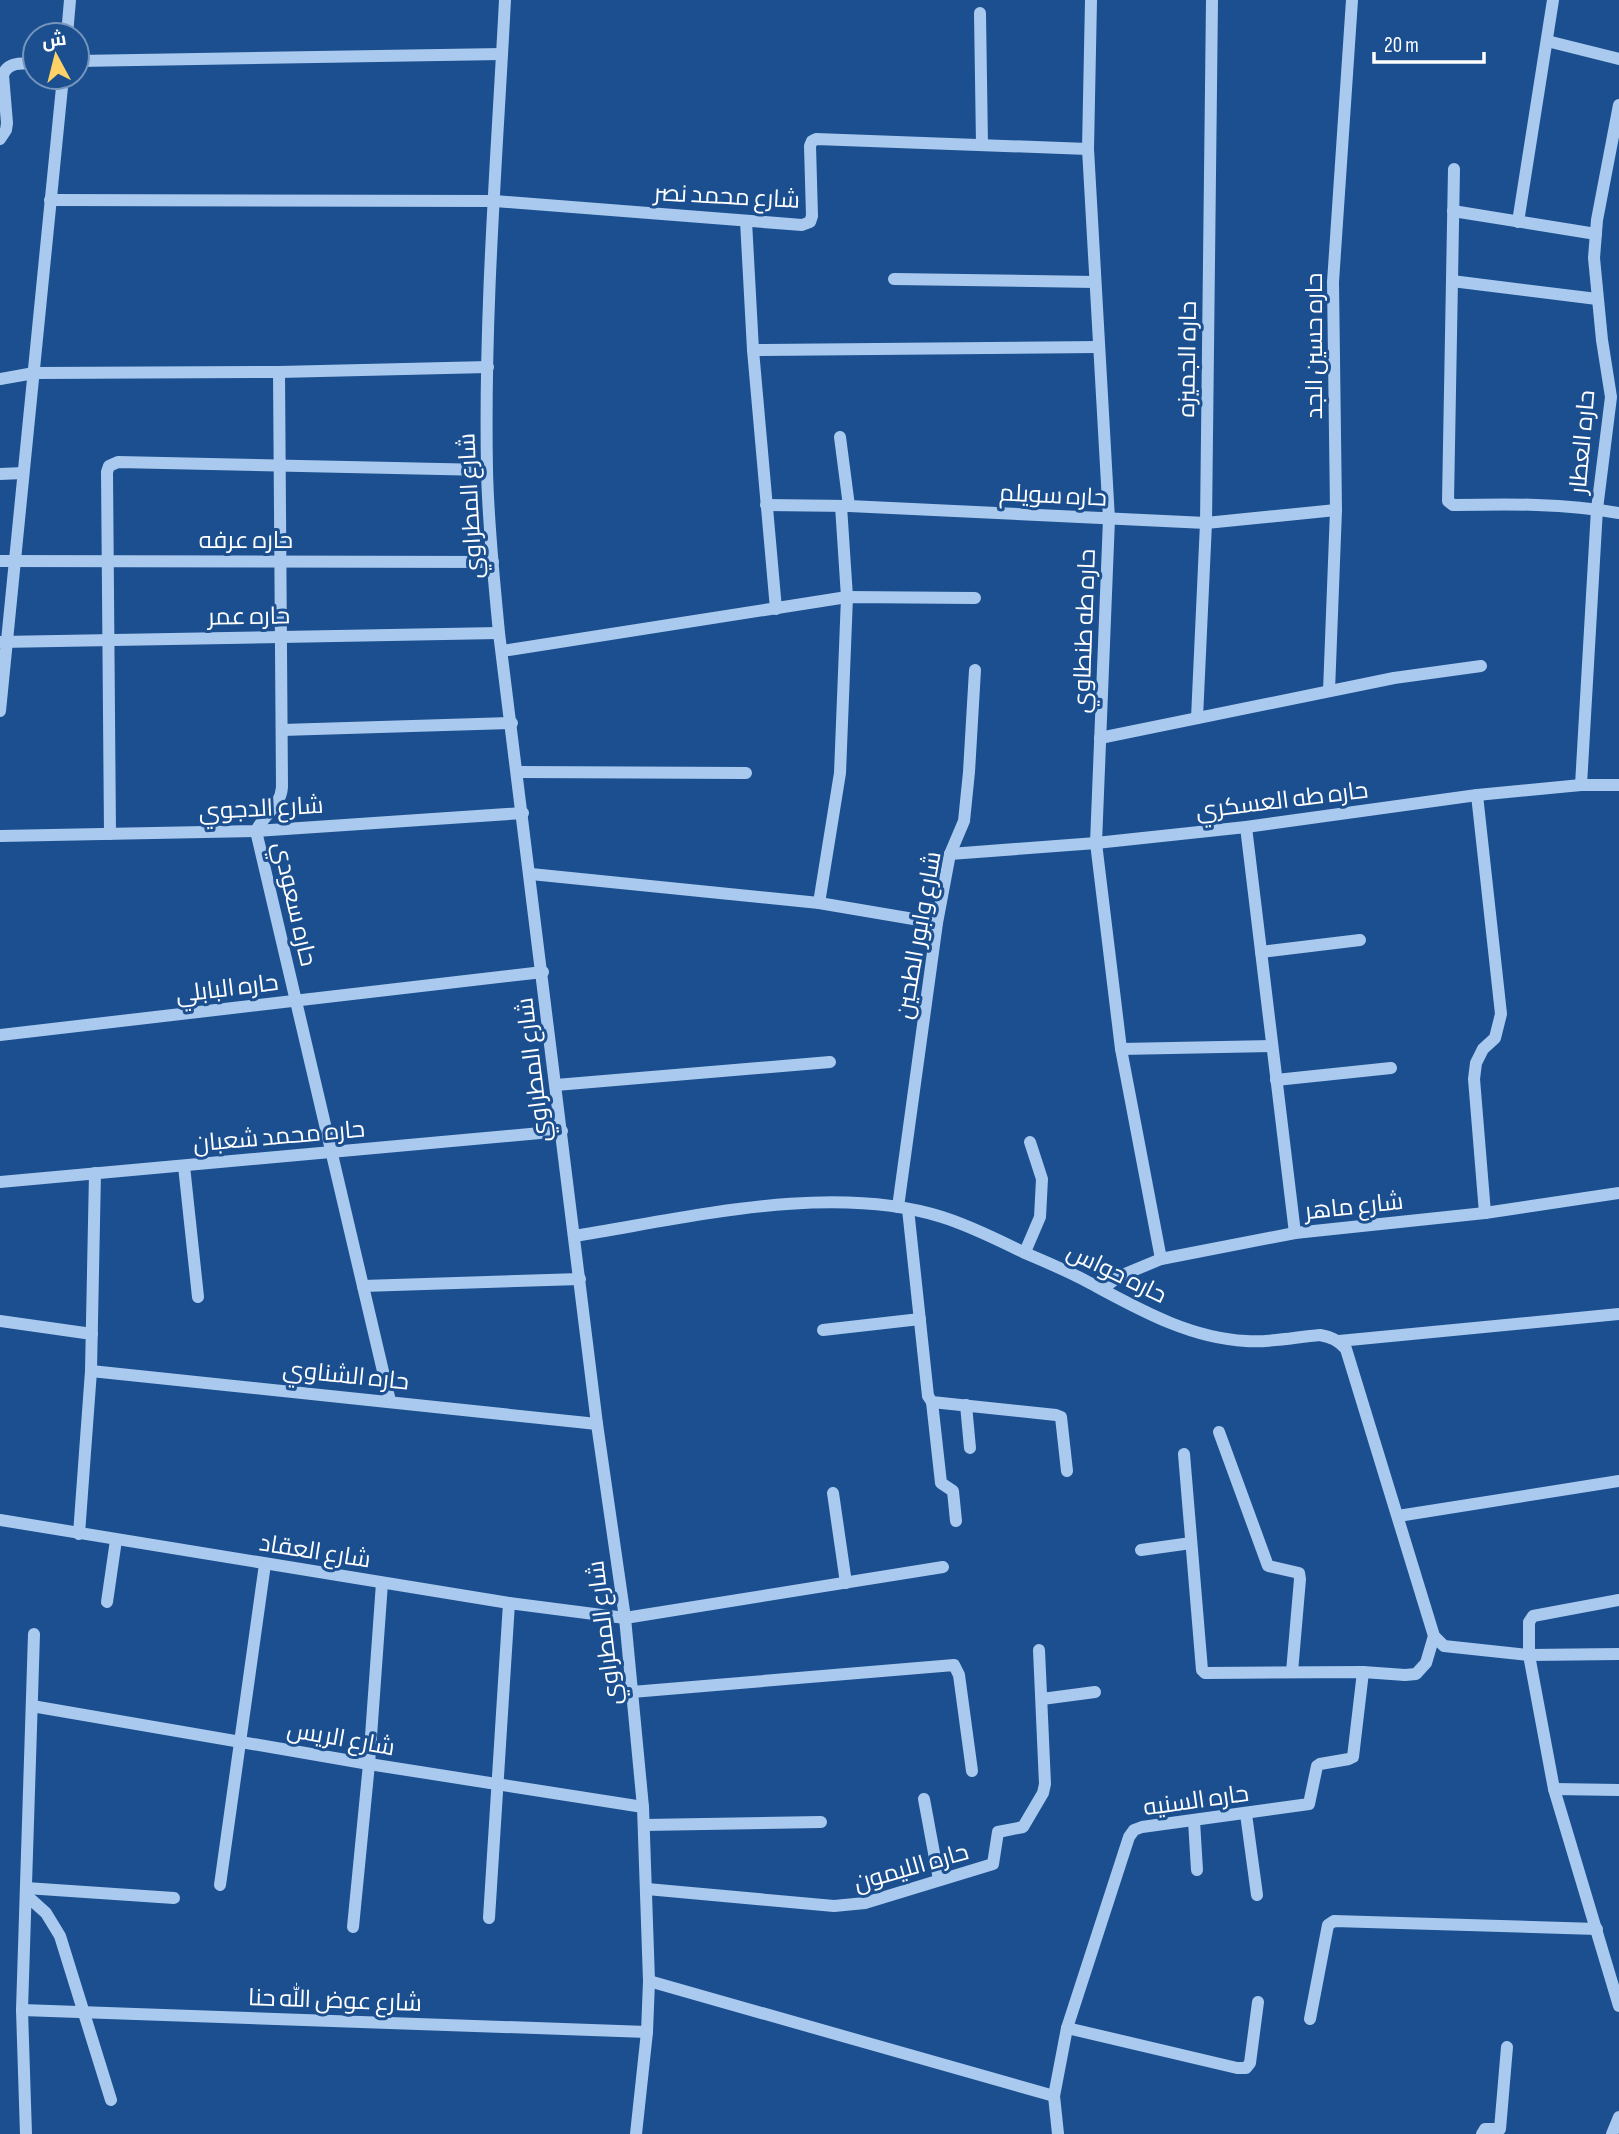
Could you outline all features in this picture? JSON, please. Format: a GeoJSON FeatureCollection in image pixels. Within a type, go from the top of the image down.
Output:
{"type":"FeatureCollection","features":[{"type":"Feature","properties":{"kind":"street"},"geometry":{"type":"LineString","coordinates":[[68,21],[70,0]]}},
{"type":"Feature","properties":{"kind":"street","name":"شارع المطراوي"},"geometry":{"type":"LineString","coordinates":[[505,0],[488,367],[487,470],[499,633],[597,1424],[625,1619],[643,1807],[649,1980],[647,2032],[636,2134]]}},
{"type":"Feature","properties":{"kind":"street","name":"حاره طه طنطاوي"},"geometry":{"type":"LineString","coordinates":[[1091,0],[1088,149],[1109,519],[1096,843],[1121,1049],[1161,1259]]}},
{"type":"Feature","properties":{"kind":"street","name":"حاره الجميزه"},"geometry":{"type":"LineString","coordinates":[[1197,718],[1206,523],[1212,0]]}},
{"type":"Feature","properties":{"kind":"street","name":"حاره حسين الجد"},"geometry":{"type":"LineString","coordinates":[[1329,691],[1336,510],[1333,282],[1352,0]]}},
{"type":"Feature","properties":{"kind":"street"},"geometry":{"type":"LineString","coordinates":[[1518,222],[1553,0]]}},
{"type":"Feature","properties":{"kind":"street"},"geometry":{"type":"LineString","coordinates":[[980,13],[982,145]]}},
{"type":"Feature","properties":{"kind":"street"},"geometry":{"type":"LineString","coordinates":[[1547,41],[1619,59]]}},
{"type":"Feature","properties":{"kind":"street"},"geometry":{"type":"LineString","coordinates":[[91,61],[502,54]]}},
{"type":"Feature","properties":{"kind":"street"},"geometry":{"type":"LineString","coordinates":[[0,139],[7,123],[4,71],[11,65],[21,64]]}},
{"type":"Feature","properties":{"kind":"street"},"geometry":{"type":"LineString","coordinates":[[0,711],[3,642],[15,561],[61,91]]}},
{"type":"Feature","properties":{"kind":"street","name":"حاره العطار"},"geometry":{"type":"LineString","coordinates":[[1581,785],[1597,509],[1611,397],[1594,258],[1597,220],[1619,105]]}},
{"type":"Feature","properties":{"kind":"street","name":"شارع محمد نصر"},"geometry":{"type":"LineString","coordinates":[[50,200],[495,201],[802,225],[810,222],[813,216],[810,146],[816,139],[1088,149]]}},
{"type":"Feature","properties":{"kind":"street"},"geometry":{"type":"LineString","coordinates":[[1454,169],[1448,501],[1453,505],[1528,504],[1619,513]]}},
{"type":"Feature","properties":{"kind":"street"},"geometry":{"type":"LineString","coordinates":[[1453,211],[1596,234]]}},
{"type":"Feature","properties":{"kind":"street"},"geometry":{"type":"LineString","coordinates":[[746,221],[753,349],[776,608]]}},
{"type":"Feature","properties":{"kind":"street"},"geometry":{"type":"LineString","coordinates":[[894,279],[1095,282]]}},
{"type":"Feature","properties":{"kind":"street"},"geometry":{"type":"LineString","coordinates":[[1451,281],[1597,299]]}},
{"type":"Feature","properties":{"kind":"street"},"geometry":{"type":"LineString","coordinates":[[753,349],[1098,347]]}},
{"type":"Feature","properties":{"kind":"street"},"geometry":{"type":"LineString","coordinates":[[0,379],[34,373],[279,372],[488,367]]}},
{"type":"Feature","properties":{"kind":"street","name":"حاره سعودي"},"geometry":{"type":"LineString","coordinates":[[279,372],[281,795],[256,831],[390,1401]]}},
{"type":"Feature","properties":{"kind":"street"},"geometry":{"type":"LineString","coordinates":[[1611,397],[1619,383]]}},
{"type":"Feature","properties":{"kind":"street"},"geometry":{"type":"LineString","coordinates":[[819,903],[840,773],[846,597],[845,506],[840,437]]}},
{"type":"Feature","properties":{"kind":"street"},"geometry":{"type":"LineString","coordinates":[[110,834],[107,472],[111,464],[118,462],[487,470]]}},
{"type":"Feature","properties":{"kind":"street"},"geometry":{"type":"LineString","coordinates":[[0,474],[23,473]]}},
{"type":"Feature","properties":{"kind":"street","name":"حاره سويلم"},"geometry":{"type":"LineString","coordinates":[[766,505],[845,506],[1206,523],[1336,510]]}},
{"type":"Feature","properties":{"kind":"street","name":"حاره عرفه"},"geometry":{"type":"LineString","coordinates":[[0,561],[493,562]]}},
{"type":"Feature","properties":{"kind":"street"},"geometry":{"type":"LineString","coordinates":[[502,652],[846,597],[975,598]]}},
{"type":"Feature","properties":{"kind":"street","name":"حاره عمر"},"geometry":{"type":"LineString","coordinates":[[3,642],[499,633]]}},
{"type":"Feature","properties":{"kind":"street"},"geometry":{"type":"LineString","coordinates":[[1100,738],[1394,678],[1481,666]]}},
{"type":"Feature","properties":{"kind":"street","name":"شارع وابور الطحين"},"geometry":{"type":"LineString","coordinates":[[956,1521],[953,1492],[941,1483],[932,1402],[928,1396],[920,1319],[903,1208],[937,923],[950,855],[964,821],[975,670]]}},
{"type":"Feature","properties":{"kind":"street"},"geometry":{"type":"LineString","coordinates":[[282,730],[512,723]]}},
{"type":"Feature","properties":{"kind":"street"},"geometry":{"type":"LineString","coordinates":[[518,772],[746,773]]}},
{"type":"Feature","properties":{"kind":"street","name":"حاره طه العسكري"},"geometry":{"type":"LineString","coordinates":[[950,855],[1246,827],[1477,795],[1581,785],[1619,785]]}},
{"type":"Feature","properties":{"kind":"street"},"geometry":{"type":"LineString","coordinates":[[1477,795],[1501,1014],[1495,1038],[1483,1049],[1476,1063],[1474,1079],[1485,1213]]}},
{"type":"Feature","properties":{"kind":"street","name":"شارع الدجوي"},"geometry":{"type":"LineString","coordinates":[[0,836],[256,831],[523,813]]}},
{"type":"Feature","properties":{"kind":"street"},"geometry":{"type":"LineString","coordinates":[[1246,827],[1295,1233]]}},
{"type":"Feature","properties":{"kind":"street"},"geometry":{"type":"LineString","coordinates":[[530,874],[819,903],[937,923]]}},
{"type":"Feature","properties":{"kind":"street"},"geometry":{"type":"LineString","coordinates":[[1261,952],[1360,940]]}},
{"type":"Feature","properties":{"kind":"street","name":"حاره البابلي"},"geometry":{"type":"LineString","coordinates":[[0,1035],[542,972]]}},
{"type":"Feature","properties":{"kind":"street"},"geometry":{"type":"LineString","coordinates":[[1121,1049],[1272,1046]]}},
{"type":"Feature","properties":{"kind":"street"},"geometry":{"type":"LineString","coordinates":[[556,1085],[830,1062]]}},
{"type":"Feature","properties":{"kind":"street"},"geometry":{"type":"LineString","coordinates":[[1276,1080],[1391,1068]]}},
{"type":"Feature","properties":{"kind":"street","name":"حاره محمد شعبان"},"geometry":{"type":"LineString","coordinates":[[0,1182],[562,1132]]}},
{"type":"Feature","properties":{"kind":"street"},"geometry":{"type":"LineString","coordinates":[[1025,1252],[1040,1217],[1042,1179],[1030,1142]]}},
{"type":"Feature","properties":{"kind":"street"},"geometry":{"type":"LineString","coordinates":[[184,1166],[198,1297]]}},
{"type":"Feature","properties":{"kind":"street"},"geometry":{"type":"LineString","coordinates":[[79,1534],[91,1371],[95,1173]]}},
{"type":"Feature","properties":{"kind":"street","name":"شارع ماهر"},"geometry":{"type":"LineString","coordinates":[[1102,1289],[1120,1276],[1161,1259],[1295,1233],[1485,1213],[1619,1192]]}},
{"type":"Feature","properties":{"kind":"street","name":"حاره حواس"},"geometry":{"type":"LineString","coordinates":[[574,1236],[782,1203],[860,1204],[903,1208],[942,1217],[981,1232],[1178,1326],[1215,1337],[1247,1342],[1320,1335],[1339,1341]]}},
{"type":"Feature","properties":{"kind":"street"},"geometry":{"type":"LineString","coordinates":[[363,1286],[580,1279]]}},
{"type":"Feature","properties":{"kind":"street"},"geometry":{"type":"LineString","coordinates":[[1339,1341],[1619,1314]]}},
{"type":"Feature","properties":{"kind":"street"},"geometry":{"type":"LineString","coordinates":[[823,1331],[920,1319]]}},
{"type":"Feature","properties":{"kind":"street"},"geometry":{"type":"LineString","coordinates":[[0,1321],[92,1334]]}},
{"type":"Feature","properties":{"kind":"street"},"geometry":{"type":"LineString","coordinates":[[1339,1341],[1346,1349],[1437,1642],[1444,1646],[1529,1655],[1619,1654]]}},
{"type":"Feature","properties":{"kind":"street","name":"حاره الشناوي"},"geometry":{"type":"LineString","coordinates":[[91,1371],[597,1424]]}},
{"type":"Feature","properties":{"kind":"street"},"geometry":{"type":"LineString","coordinates":[[932,1402],[1061,1417],[1067,1471]]}},
{"type":"Feature","properties":{"kind":"street"},"geometry":{"type":"LineString","coordinates":[[966,1405],[970,1448]]}},
{"type":"Feature","properties":{"kind":"street"},"geometry":{"type":"LineString","coordinates":[[1219,1432],[1268,1566],[1299,1573],[1292,1672]]}},
{"type":"Feature","properties":{"kind":"street"},"geometry":{"type":"LineString","coordinates":[[1184,1454],[1202,1671],[1416,1674],[1426,1663],[1434,1636]]}},
{"type":"Feature","properties":{"kind":"street"},"geometry":{"type":"LineString","coordinates":[[1398,1516],[1619,1481]]}},
{"type":"Feature","properties":{"kind":"street"},"geometry":{"type":"LineString","coordinates":[[833,1493],[846,1583]]}},
{"type":"Feature","properties":{"kind":"street","name":"شارع العقاد"},"geometry":{"type":"LineString","coordinates":[[0,1520],[382,1583],[625,1619],[943,1567]]}},
{"type":"Feature","properties":{"kind":"street"},"geometry":{"type":"LineString","coordinates":[[107,1602],[116,1540]]}},
{"type":"Feature","properties":{"kind":"street"},"geometry":{"type":"LineString","coordinates":[[1141,1549],[1191,1543]]}},
{"type":"Feature","properties":{"kind":"street"},"geometry":{"type":"LineString","coordinates":[[220,1885],[265,1564]]}},
{"type":"Feature","properties":{"kind":"street"},"geometry":{"type":"LineString","coordinates":[[353,1927],[369,1764],[382,1583]]}},
{"type":"Feature","properties":{"kind":"street"},"geometry":{"type":"LineString","coordinates":[[1619,1600],[1533,1616],[1529,1622],[1529,1655],[1555,1790],[1619,2003]]}},
{"type":"Feature","properties":{"kind":"street"},"geometry":{"type":"LineString","coordinates":[[489,1918],[509,1603]]}},
{"type":"Feature","properties":{"kind":"street"},"geometry":{"type":"LineString","coordinates":[[26,2134],[22,2010],[34,1634]]}},
{"type":"Feature","properties":{"kind":"street","name":"حاره الليمون"},"geometry":{"type":"LineString","coordinates":[[646,1889],[834,1906],[865,1903],[993,1864],[998,1832],[1020,1828],[1026,1824],[1045,1788],[1039,1650]]}},
{"type":"Feature","properties":{"kind":"street"},"geometry":{"type":"LineString","coordinates":[[632,1692],[954,1665],[959,1675],[972,1771]]}},
{"type":"Feature","properties":{"kind":"street","name":"حاره السنيه"},"geometry":{"type":"LineString","coordinates":[[1058,2134],[1054,2096],[1067,2028],[1129,1837],[1134,1830],[1142,1827],[1309,1804],[1317,1766],[1353,1757],[1363,1672]]}},
{"type":"Feature","properties":{"kind":"street"},"geometry":{"type":"LineString","coordinates":[[1042,1699],[1095,1692]]}},
{"type":"Feature","properties":{"kind":"street","name":"شارع الريس"},"geometry":{"type":"LineString","coordinates":[[32,1706],[369,1764],[643,1807]]}},
{"type":"Feature","properties":{"kind":"street"},"geometry":{"type":"LineString","coordinates":[[1555,1790],[1619,1790]]}},
{"type":"Feature","properties":{"kind":"street"},"geometry":{"type":"LineString","coordinates":[[924,1799],[939,1880]]}},
{"type":"Feature","properties":{"kind":"street"},"geometry":{"type":"LineString","coordinates":[[1247,1814],[1258,1895]]}},
{"type":"Feature","properties":{"kind":"street"},"geometry":{"type":"LineString","coordinates":[[1194,1821],[1197,1870]]}},
{"type":"Feature","properties":{"kind":"street"},"geometry":{"type":"LineString","coordinates":[[644,1825],[821,1822]]}},
{"type":"Feature","properties":{"kind":"street"},"geometry":{"type":"LineString","coordinates":[[26,1892],[174,1898]]}},
{"type":"Feature","properties":{"kind":"street"},"geometry":{"type":"LineString","coordinates":[[26,1892],[46,1913],[60,1936],[111,2100]]}},
{"type":"Feature","properties":{"kind":"street"},"geometry":{"type":"LineString","coordinates":[[1310,2019],[1328,1926],[1334,1921],[1597,1929]]}},
{"type":"Feature","properties":{"kind":"street"},"geometry":{"type":"LineString","coordinates":[[649,1980],[1054,2096]]}},
{"type":"Feature","properties":{"kind":"street"},"geometry":{"type":"LineString","coordinates":[[1067,2028],[1246,2068],[1250,2063],[1258,2002]]}},
{"type":"Feature","properties":{"kind":"street","name":"شارع عوض الله حنا"},"geometry":{"type":"LineString","coordinates":[[22,2010],[647,2032]]}},
{"type":"Feature","properties":{"kind":"street"},"geometry":{"type":"LineString","coordinates":[[1482,2134],[1485,2129],[1500,2130],[1507,2047]]}},
{"type":"Feature","properties":{"kind":"street"},"geometry":{"type":"LineString","coordinates":[[1612,2134],[1619,2117]]}}]}
